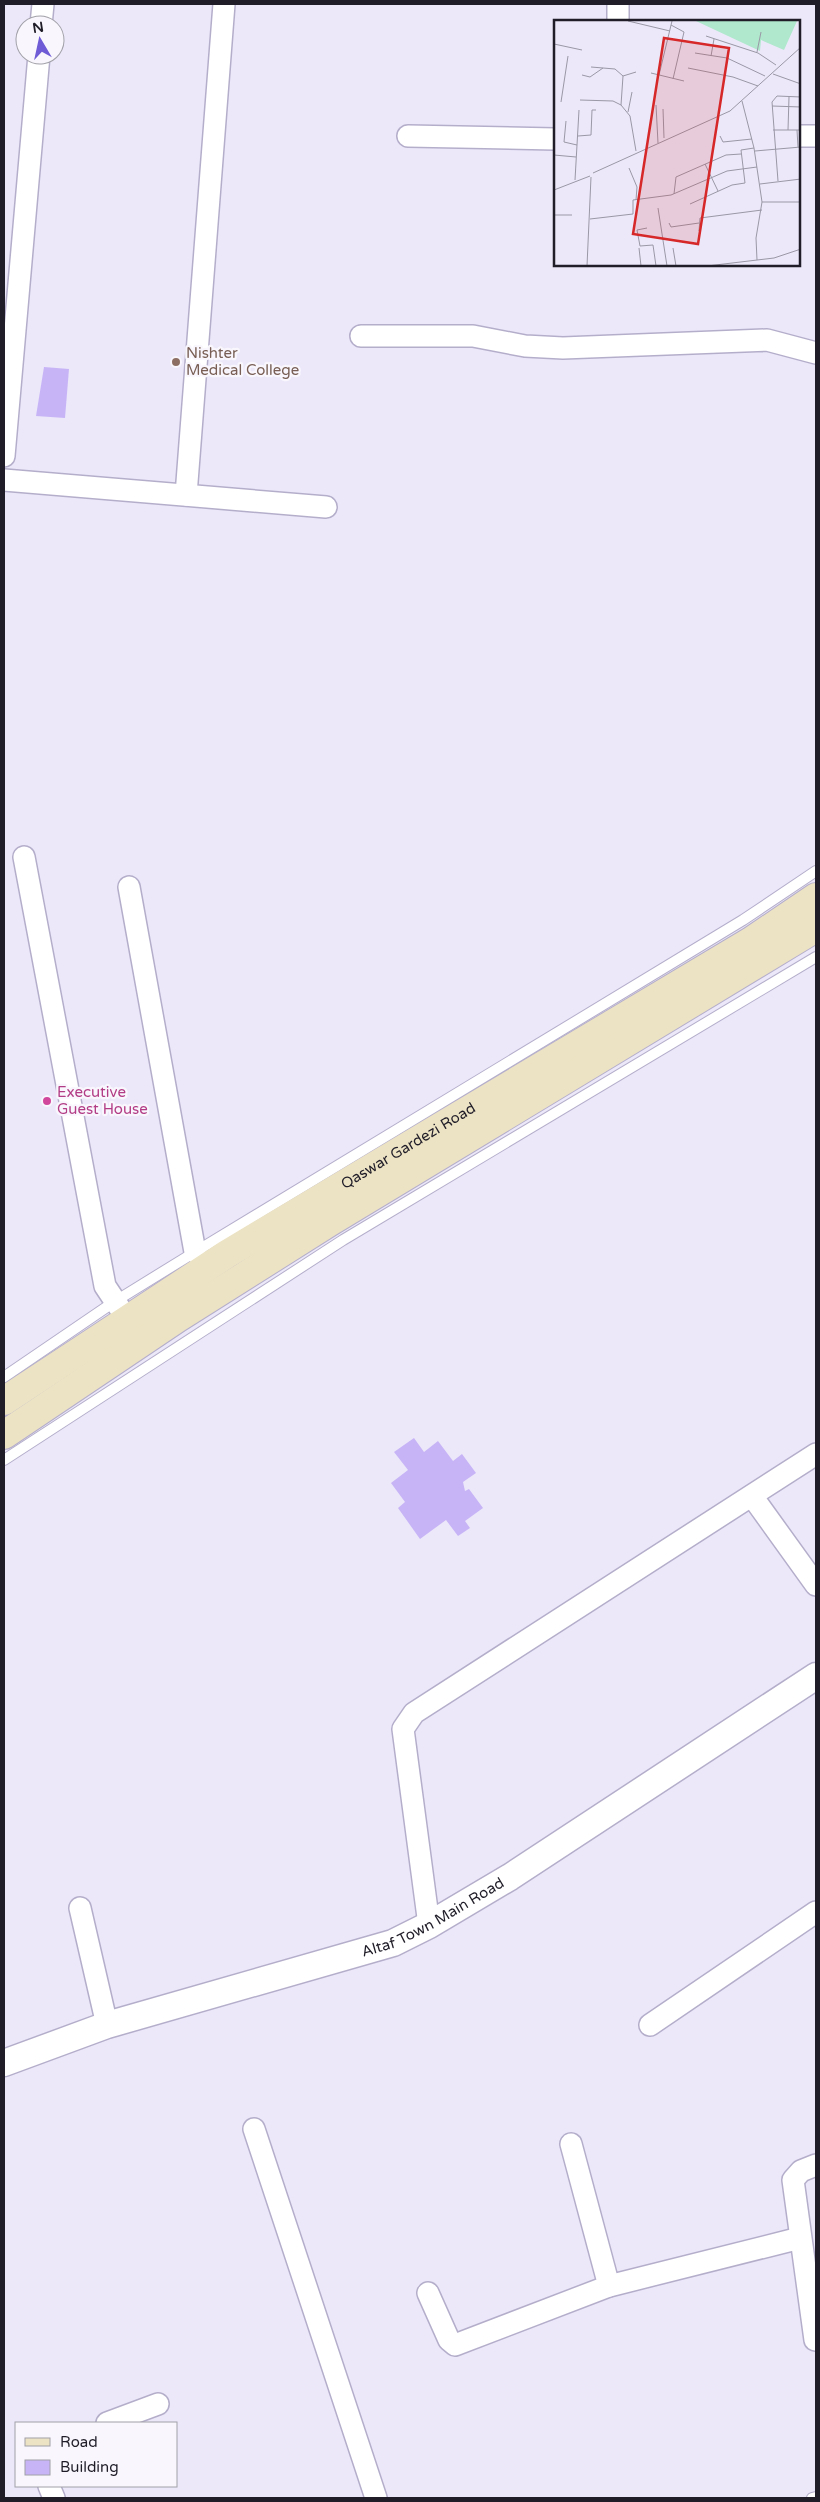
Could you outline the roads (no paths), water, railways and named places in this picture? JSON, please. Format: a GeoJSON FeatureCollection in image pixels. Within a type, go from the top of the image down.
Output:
{"type":"FeatureCollection","features":[{"type":"Feature","properties":{"kind":"main road","name":"Qaswar Gardezi Road"},"geometry":{"type":"LineString","coordinates":[[4,1402],[121,1311],[227,1254],[751,941],[816,897]]}},
{"type":"Feature","properties":{"kind":"main road"},"geometry":{"type":"LineString","coordinates":[[4,1435],[185,1328],[816,928]]}},
{"type":"Feature","properties":{"kind":"street"},"geometry":{"type":"LineString","coordinates":[[186,495],[224,4]]}},
{"type":"Feature","properties":{"kind":"street"},"geometry":{"type":"LineString","coordinates":[[618,4],[618,20]]}},
{"type":"Feature","properties":{"kind":"street"},"geometry":{"type":"LineString","coordinates":[[4,456],[38,65]]}},
{"type":"Feature","properties":{"kind":"street"},"geometry":{"type":"LineString","coordinates":[[408,136],[554,139]]}},
{"type":"Feature","properties":{"kind":"street"},"geometry":{"type":"LineString","coordinates":[[800,136],[816,136]]}},
{"type":"Feature","properties":{"kind":"street"},"geometry":{"type":"LineString","coordinates":[[361,336],[473,336],[525,346],[563,348],[768,340],[816,352]]}},
{"type":"Feature","properties":{"kind":"street"},"geometry":{"type":"LineString","coordinates":[[4,480],[326,507]]}},
{"type":"Feature","properties":{"kind":"street"},"geometry":{"type":"LineString","coordinates":[[24,857],[105,1286],[121,1311]]}},
{"type":"Feature","properties":{"kind":"street"},"geometry":{"type":"LineString","coordinates":[[129,887],[195,1252]]}},
{"type":"Feature","properties":{"kind":"street"},"geometry":{"type":"LineString","coordinates":[[429,1926],[403,1730],[408,1719],[414,1713],[816,1454]]}},
{"type":"Feature","properties":{"kind":"street"},"geometry":{"type":"LineString","coordinates":[[752,1496],[816,1585]]}},
{"type":"Feature","properties":{"kind":"street","name":"Altaf Town Main Road"},"geometry":{"type":"LineString","coordinates":[[4,2063],[107,2024],[393,1943],[429,1926],[518,1872],[816,1676]]}},
{"type":"Feature","properties":{"kind":"street"},"geometry":{"type":"LineString","coordinates":[[80,1908],[107,2024]]}},
{"type":"Feature","properties":{"kind":"street"},"geometry":{"type":"LineString","coordinates":[[650,2025],[738,1963],[816,1912]]}},
{"type":"Feature","properties":{"kind":"street"},"geometry":{"type":"LineString","coordinates":[[254,2130],[376,2498]]}},
{"type":"Feature","properties":{"kind":"street"},"geometry":{"type":"LineString","coordinates":[[571,2144],[609,2286]]}},
{"type":"Feature","properties":{"kind":"street"},"geometry":{"type":"LineString","coordinates":[[815,2340],[793,2180],[801,2171],[816,2166]]}},
{"type":"Feature","properties":{"kind":"street"},"geometry":{"type":"LineString","coordinates":[[428,2293],[450,2340],[455,2345],[609,2286],[800,2238]]}},
{"type":"Feature","properties":{"kind":"street"},"geometry":{"type":"LineString","coordinates":[[110,2422],[158,2404]]}},
{"type":"Feature","properties":{"kind":"lane"},"geometry":{"type":"LineString","coordinates":[[4,1377],[121,1311],[195,1252],[726,930],[816,872]]}},
{"type":"Feature","properties":{"kind":"lane"},"geometry":{"type":"LineString","coordinates":[[336,1231],[816,957]]}},
{"type":"Feature","properties":{"kind":"lane"},"geometry":{"type":"LineString","coordinates":[[4,1460],[185,1328]]}},
{"type":"Feature","properties":{"kind":"lane"},"geometry":{"type":"LineString","coordinates":[[812,2498],[816,2497]]}},
{"type":"Feature","properties":{"kind":"place","name":"Nishter Medical College"},"geometry":{"type":"Point","coordinates":[176,362]}},
{"type":"Feature","properties":{"kind":"place","name":"Executive Guest House"},"geometry":{"type":"Point","coordinates":[47,1101]}}]}
